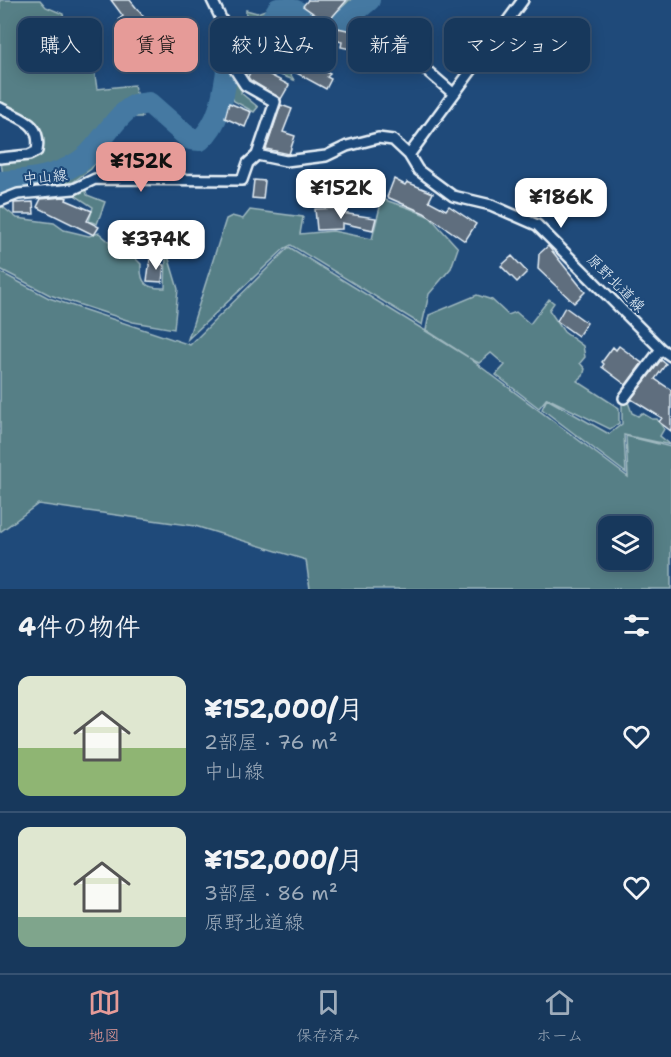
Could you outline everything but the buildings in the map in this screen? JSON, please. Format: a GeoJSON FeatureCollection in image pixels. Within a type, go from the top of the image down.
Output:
{"type":"FeatureCollection","features":[{"type":"Feature","properties":{"kind":"street"},"geometry":{"type":"LineString","coordinates":[[212,0],[228,31],[225,51],[232,65],[245,85],[275,102],[257,155]]}},
{"type":"Feature","properties":{"kind":"street"},"geometry":{"type":"LineString","coordinates":[[409,155],[523,0]]}},
{"type":"Feature","properties":{"kind":"street"},"geometry":{"type":"LineString","coordinates":[[429,72],[454,94]]}},
{"type":"Feature","properties":{"kind":"street"},"geometry":{"type":"LineString","coordinates":[[0,108],[34,127],[39,139],[37,151],[29,156],[0,158]]}},
{"type":"Feature","properties":{"kind":"street","name":"原野北道線"},"geometry":{"type":"LineString","coordinates":[[257,155],[286,161],[326,156],[347,146],[378,138],[393,140],[409,155],[418,170],[453,195],[491,204],[537,225],[661,349],[671,356]]}},
{"type":"Feature","properties":{"kind":"street","name":"中山線"},"geometry":{"type":"LineString","coordinates":[[0,201],[18,194],[74,189],[94,179],[242,180],[248,163],[257,155]]}},
{"type":"Feature","properties":{"kind":"street"},"geometry":{"type":"LineString","coordinates":[[624,398],[661,349]]}},
{"type":"Feature","properties":{"kind":"green space"},"geometry":{"type":"Polygon","coordinates":[[[0,0],[40,0],[46,7],[63,14],[64,18],[18,18],[18,72],[94,72],[97,89],[134,85],[142,117],[132,117],[91,169],[73,182],[39,187],[6,197],[1,162],[39,154],[42,136],[34,123],[0,105],[0,0]]]}},
{"type":"Feature","properties":{"kind":"green space"},"geometry":{"type":"Polygon","coordinates":[[[349,0],[364,0],[366,3],[350,15],[352,18],[348,18],[346,25],[333,18],[349,0]]]}},
{"type":"Feature","properties":{"kind":"green space"},"geometry":{"type":"Polygon","coordinates":[[[274,7],[278,15],[276,18],[246,18],[246,10],[257,13],[274,7]]]}},
{"type":"Feature","properties":{"kind":"green space"},"geometry":{"type":"Polygon","coordinates":[[[220,72],[233,72],[242,87],[241,93],[258,107],[254,112],[234,101],[230,93],[224,120],[216,128],[208,122],[220,72]]]}},
{"type":"Feature","properties":{"kind":"green space"},"geometry":{"type":"Polygon","coordinates":[[[241,72],[248,72],[244,79],[241,72]]]}},
{"type":"Feature","properties":{"kind":"green space"},"geometry":{"type":"Polygon","coordinates":[[[272,72],[288,72],[294,80],[272,72]]]}},
{"type":"Feature","properties":{"kind":"green space"},"geometry":{"type":"Polygon","coordinates":[[[85,187],[87,195],[105,202],[97,224],[89,221],[93,207],[73,194],[85,187]]]}},
{"type":"Feature","properties":{"kind":"green space"},"geometry":{"type":"Polygon","coordinates":[[[382,199],[430,217],[458,248],[451,268],[429,294],[422,325],[291,245],[285,248],[188,339],[226,219],[232,216],[243,219],[250,210],[303,217],[300,234],[333,231],[372,239],[382,199]]]}},
{"type":"Feature","properties":{"kind":"green space"},"geometry":{"type":"Polygon","coordinates":[[[0,205],[17,218],[54,223],[64,230],[89,236],[99,233],[120,251],[143,246],[134,257],[141,264],[143,280],[149,286],[165,288],[166,256],[178,289],[174,329],[133,322],[50,295],[0,269],[0,205]]]}},
{"type":"Feature","properties":{"kind":"green space"},"geometry":{"type":"Polygon","coordinates":[[[289,247],[468,357],[426,330],[429,315],[477,295],[492,300],[508,315],[516,312],[530,324],[549,299],[554,303],[549,310],[564,332],[583,346],[585,357],[580,363],[585,369],[583,376],[577,381],[619,408],[619,423],[610,429],[547,398],[539,408],[496,375],[505,365],[491,353],[479,363],[469,358],[628,477],[626,436],[671,447],[671,589],[310,589],[306,560],[195,526],[38,504],[0,532],[0,272],[49,298],[190,345],[289,247]]]}},
{"type":"Feature","properties":{"kind":"green space"},"geometry":{"type":"Polygon","coordinates":[[[547,399],[609,434],[622,424],[622,404],[627,399],[632,413],[638,416],[642,413],[652,419],[657,419],[664,429],[660,436],[671,445],[624,435],[626,473],[542,409],[547,399]]]}},
{"type":"Feature","properties":{"kind":"waterway"},"geometry":{"type":"LineString","coordinates":[[0,182],[46,176],[67,169],[87,156],[116,121],[135,105],[149,103],[190,139],[200,140],[208,132],[218,112],[230,54],[256,45],[278,9],[293,10],[333,30],[369,0]]}}]}
